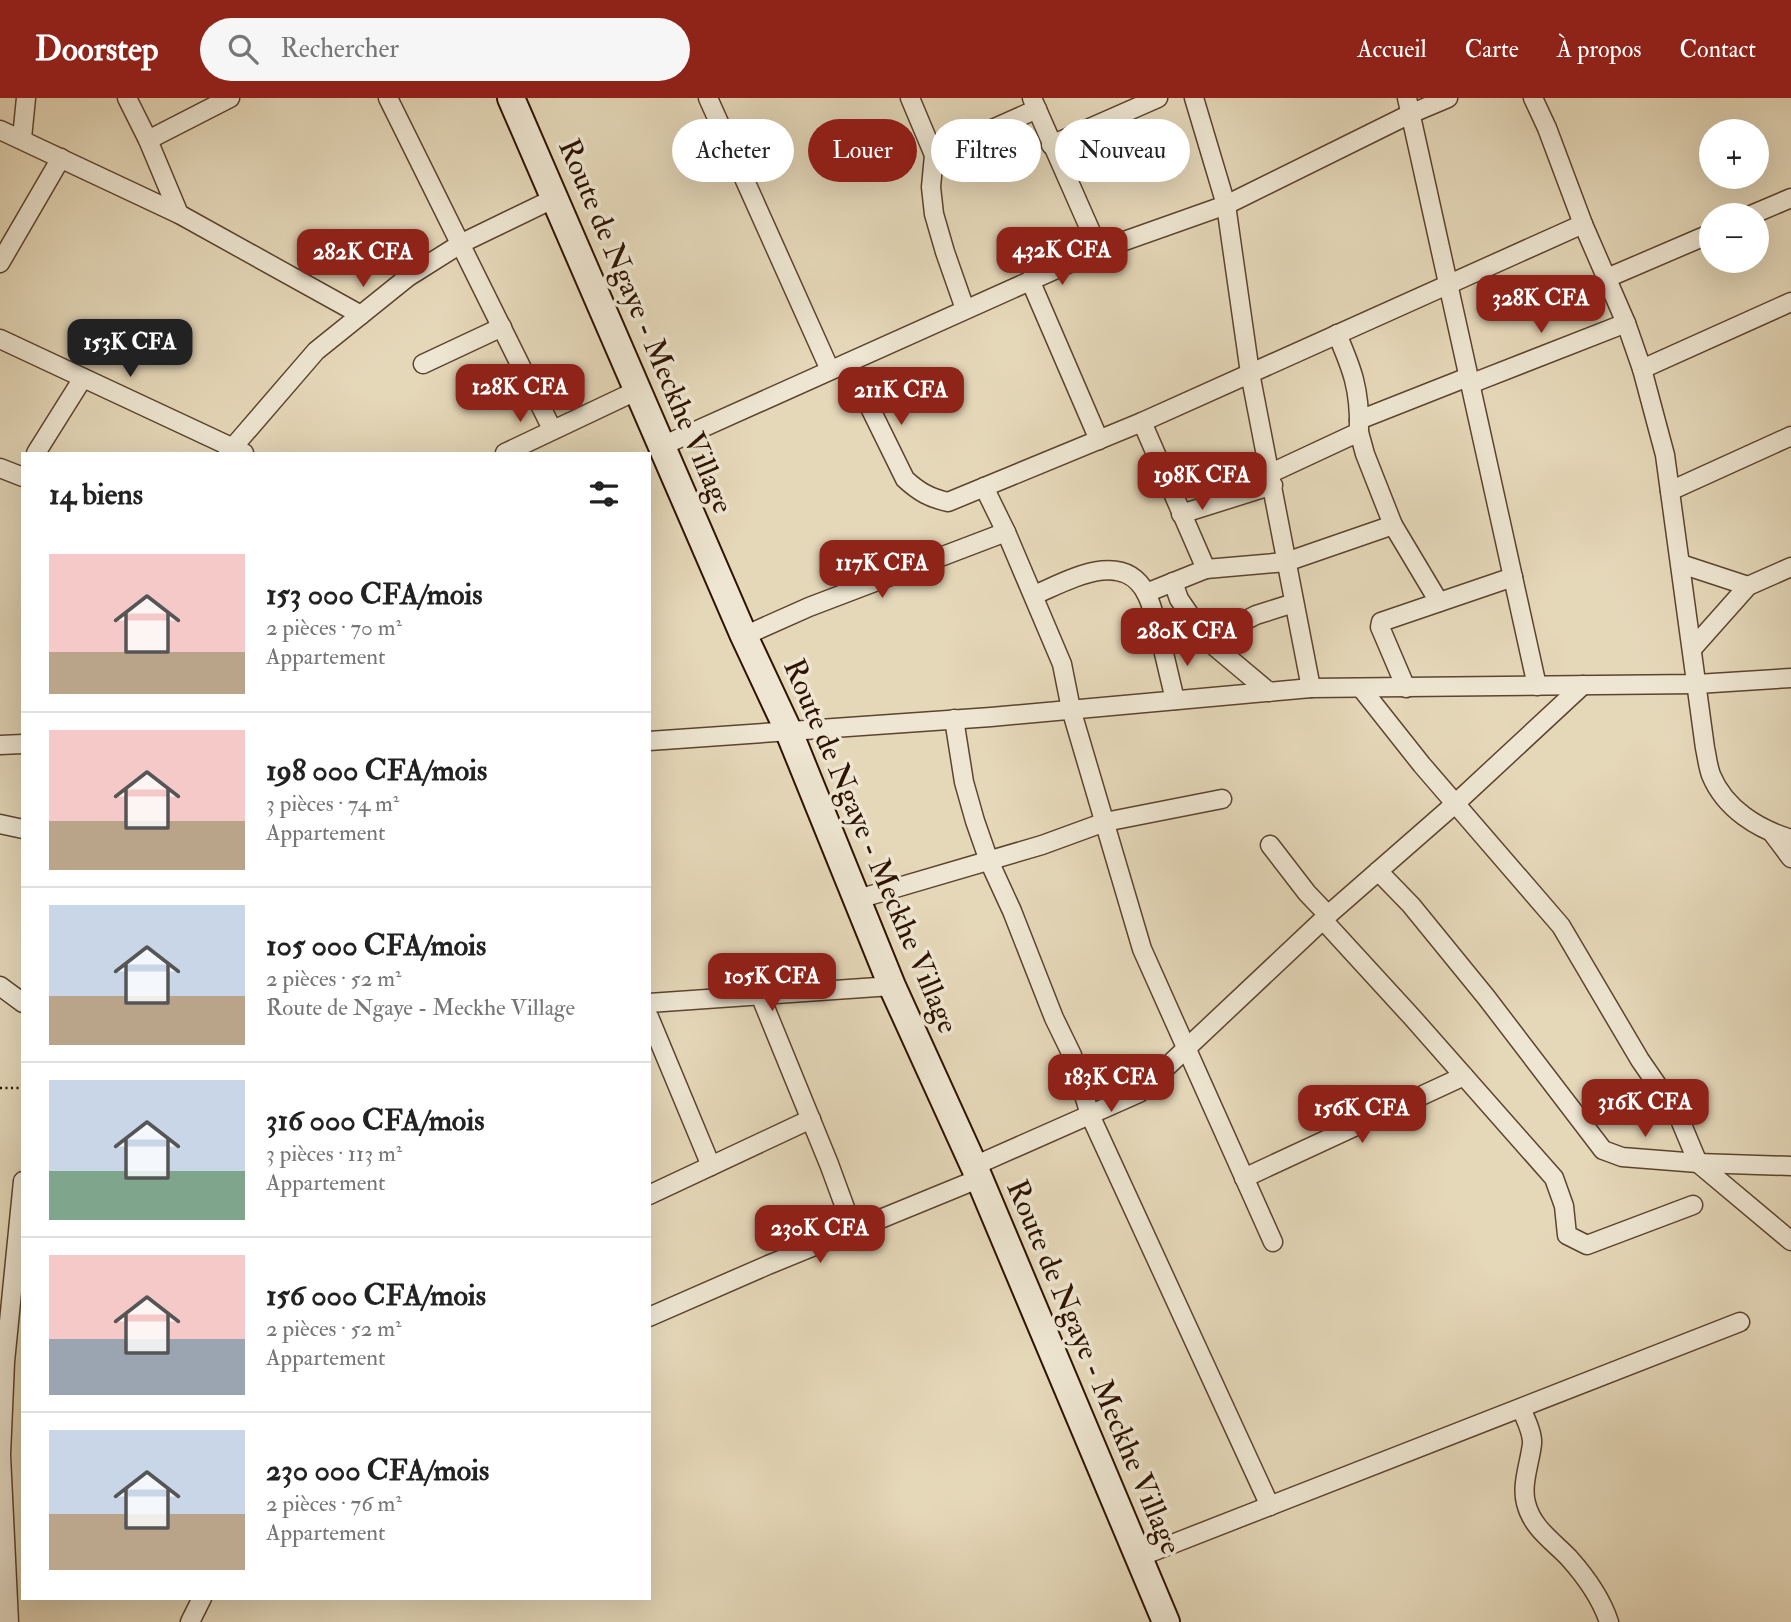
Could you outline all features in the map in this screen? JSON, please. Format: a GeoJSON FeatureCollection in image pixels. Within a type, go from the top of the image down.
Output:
{"type":"FeatureCollection","features":[{"type":"Feature","properties":{"kind":"main road","name":"Route de Ngaye - Meckhe Village"},"geometry":{"type":"LineString","coordinates":[[511,98],[744,636],[789,732],[892,986],[976,1173],[1166,1622]]}},
{"type":"Feature","properties":{"kind":"street"},"geometry":{"type":"LineString","coordinates":[[22,138],[26,98]]}},
{"type":"Feature","properties":{"kind":"street"},"geometry":{"type":"LineString","coordinates":[[127,98],[148,139],[179,214]]}},
{"type":"Feature","properties":{"kind":"street"},"geometry":{"type":"LineString","coordinates":[[148,139],[230,98]]}},
{"type":"Feature","properties":{"kind":"street"},"geometry":{"type":"LineString","coordinates":[[388,98],[552,429]]}},
{"type":"Feature","properties":{"kind":"street"},"geometry":{"type":"LineString","coordinates":[[708,98],[830,370]]}},
{"type":"Feature","properties":{"kind":"street"},"geometry":{"type":"LineString","coordinates":[[910,98],[931,148]]}},
{"type":"Feature","properties":{"kind":"street"},"geometry":{"type":"LineString","coordinates":[[1051,145],[1132,103],[1158,98]]}},
{"type":"Feature","properties":{"kind":"street"},"geometry":{"type":"LineString","coordinates":[[1194,98],[1226,205],[1250,373],[1311,688]]}},
{"type":"Feature","properties":{"kind":"street"},"geometry":{"type":"LineString","coordinates":[[662,446],[1099,250],[1226,205],[1408,106],[1448,98]]}},
{"type":"Feature","properties":{"kind":"street"},"geometry":{"type":"LineString","coordinates":[[1533,98],[1626,323],[1642,369],[1665,455],[1711,776],[1725,797],[1747,820],[1773,834],[1791,839]]}},
{"type":"Feature","properties":{"kind":"street"},"geometry":{"type":"LineString","coordinates":[[1005,119],[1034,104],[1099,250]]}},
{"type":"Feature","properties":{"kind":"street"},"geometry":{"type":"LineString","coordinates":[[1408,106],[1536,686]]}},
{"type":"Feature","properties":{"kind":"street"},"geometry":{"type":"LineString","coordinates":[[0,130],[22,138],[179,214],[361,315]]}},
{"type":"Feature","properties":{"kind":"street"},"geometry":{"type":"LineString","coordinates":[[0,263],[61,158]]}},
{"type":"Feature","properties":{"kind":"street"},"geometry":{"type":"LineString","coordinates":[[931,182],[934,214],[944,252],[965,309]]}},
{"type":"Feature","properties":{"kind":"street"},"geometry":{"type":"LineString","coordinates":[[0,339],[235,451],[316,351],[408,277],[461,243],[555,198]]}},
{"type":"Feature","properties":{"kind":"street"},"geometry":{"type":"LineString","coordinates":[[1769,207],[1791,198]]}},
{"type":"Feature","properties":{"kind":"street"},"geometry":{"type":"LineString","coordinates":[[848,363],[905,479],[917,491],[933,499],[948,502],[1142,422],[1583,224]]}},
{"type":"Feature","properties":{"kind":"street"},"geometry":{"type":"LineString","coordinates":[[1607,278],[1699,239]]}},
{"type":"Feature","properties":{"kind":"street"},"geometry":{"type":"LineString","coordinates":[[1030,280],[1099,440]]}},
{"type":"Feature","properties":{"kind":"street"},"geometry":{"type":"LineString","coordinates":[[1642,369],[1791,302]]}},
{"type":"Feature","properties":{"kind":"street"},"geometry":{"type":"LineString","coordinates":[[1181,514],[1272,479],[1359,426],[1469,380],[1626,323]]}},
{"type":"Feature","properties":{"kind":"street"},"geometry":{"type":"LineString","coordinates":[[423,365],[502,327]]}},
{"type":"Feature","properties":{"kind":"street"},"geometry":{"type":"LineString","coordinates":[[1337,334],[1354,372],[1359,426],[1365,454],[1393,525],[1439,602]]}},
{"type":"Feature","properties":{"kind":"street"},"geometry":{"type":"LineString","coordinates":[[38,452],[83,378]]}},
{"type":"Feature","properties":{"kind":"street"},"geometry":{"type":"LineString","coordinates":[[507,452],[638,390]]}},
{"type":"Feature","properties":{"kind":"street"},"geometry":{"type":"LineString","coordinates":[[1142,422],[1206,569]]}},
{"type":"Feature","properties":{"kind":"street"},"geometry":{"type":"LineString","coordinates":[[1670,491],[1791,436]]}},
{"type":"Feature","properties":{"kind":"street"},"geometry":{"type":"LineString","coordinates":[[0,468],[21,475]]}},
{"type":"Feature","properties":{"kind":"street"},"geometry":{"type":"LineString","coordinates":[[984,487],[1034,595],[1062,664],[1071,709],[1142,949],[1273,1242]]}},
{"type":"Feature","properties":{"kind":"street"},"geometry":{"type":"LineString","coordinates":[[1146,593],[1206,569],[1286,562],[1393,525]]}},
{"type":"Feature","properties":{"kind":"street"},"geometry":{"type":"LineString","coordinates":[[744,636],[808,607],[1006,532]]}},
{"type":"Feature","properties":{"kind":"street"},"geometry":{"type":"LineString","coordinates":[[1681,564],[1748,586]]}},
{"type":"Feature","properties":{"kind":"street"},"geometry":{"type":"LineString","coordinates":[[1692,649],[1748,586],[1791,567]]}},
{"type":"Feature","properties":{"kind":"street"},"geometry":{"type":"LineString","coordinates":[[1034,595],[1084,574],[1101,570],[1119,570],[1132,576],[1146,593],[1163,645],[1175,700]]}},
{"type":"Feature","properties":{"kind":"street"},"geometry":{"type":"LineString","coordinates":[[1406,688],[1380,627],[1381,622],[1513,577]]}},
{"type":"Feature","properties":{"kind":"street"},"geometry":{"type":"LineString","coordinates":[[1173,582],[1179,599],[1207,640],[1269,692]]}},
{"type":"Feature","properties":{"kind":"street"},"geometry":{"type":"LineString","coordinates":[[1163,645],[1207,640],[1256,615],[1294,603]]}},
{"type":"Feature","properties":{"kind":"street"},"geometry":{"type":"LineString","coordinates":[[651,741],[954,719],[1311,688],[1697,684],[1791,678]]}},
{"type":"Feature","properties":{"kind":"street"},"geometry":{"type":"LineString","coordinates":[[651,1316],[768,1265],[854,1232],[1139,1093],[1326,917],[1456,803],[1583,685]]}},
{"type":"Feature","properties":{"kind":"street"},"geometry":{"type":"LineString","coordinates":[[1361,688],[1562,926],[1640,1060],[1678,1115],[1699,1163],[1791,1241]]}},
{"type":"Feature","properties":{"kind":"street"},"geometry":{"type":"LineString","coordinates":[[954,719],[964,782],[989,861],[1072,1055],[1090,1115],[1270,1506]]}},
{"type":"Feature","properties":{"kind":"street"},"geometry":{"type":"LineString","coordinates":[[0,745],[21,744]]}},
{"type":"Feature","properties":{"kind":"street"},"geometry":{"type":"LineString","coordinates":[[858,899],[989,861],[1105,822],[1222,799]]}},
{"type":"Feature","properties":{"kind":"street"},"geometry":{"type":"LineString","coordinates":[[0,824],[21,829]]}},
{"type":"Feature","properties":{"kind":"street"},"geometry":{"type":"LineString","coordinates":[[1773,834],[1791,858]]}},
{"type":"Feature","properties":{"kind":"street"},"geometry":{"type":"LineString","coordinates":[[1270,845],[1326,917],[1554,1178],[1564,1206],[1567,1235],[1587,1245],[1693,1205]]}},
{"type":"Feature","properties":{"kind":"street"},"geometry":{"type":"LineString","coordinates":[[1378,871],[1411,905],[1486,997],[1603,1150],[1622,1157],[1791,1166]]}},
{"type":"Feature","properties":{"kind":"street"},"geometry":{"type":"LineString","coordinates":[[0,986],[21,1002]]}},
{"type":"Feature","properties":{"kind":"street"},"geometry":{"type":"LineString","coordinates":[[651,1003],[892,986]]}},
{"type":"Feature","properties":{"kind":"street"},"geometry":{"type":"LineString","coordinates":[[760,995],[854,1232]]}},
{"type":"Feature","properties":{"kind":"street"},"geometry":{"type":"LineString","coordinates":[[651,1022],[711,1166]]}},
{"type":"Feature","properties":{"kind":"street"},"geometry":{"type":"LineString","coordinates":[[1244,1178],[1464,1076]]}},
{"type":"Feature","properties":{"kind":"street"},"geometry":{"type":"LineString","coordinates":[[651,1194],[811,1119]]}},
{"type":"Feature","properties":{"kind":"street"},"geometry":{"type":"LineString","coordinates":[[9,1622],[1,1455],[5,1362],[21,1201]]}},
{"type":"Feature","properties":{"kind":"street"},"geometry":{"type":"LineString","coordinates":[[1139,1557],[1740,1322]]}},
{"type":"Feature","properties":{"kind":"street"},"geometry":{"type":"LineString","coordinates":[[1521,1408],[1532,1441],[1525,1503],[1542,1534],[1568,1556],[1587,1579],[1604,1605],[1609,1622]]}},
{"type":"Feature","properties":{"kind":"street"},"geometry":{"type":"LineString","coordinates":[[190,1622],[201,1600]]}},
{"type":"Feature","properties":{"kind":"path"},"geometry":{"type":"LineString","coordinates":[[0,1088],[21,1088]]}}]}
